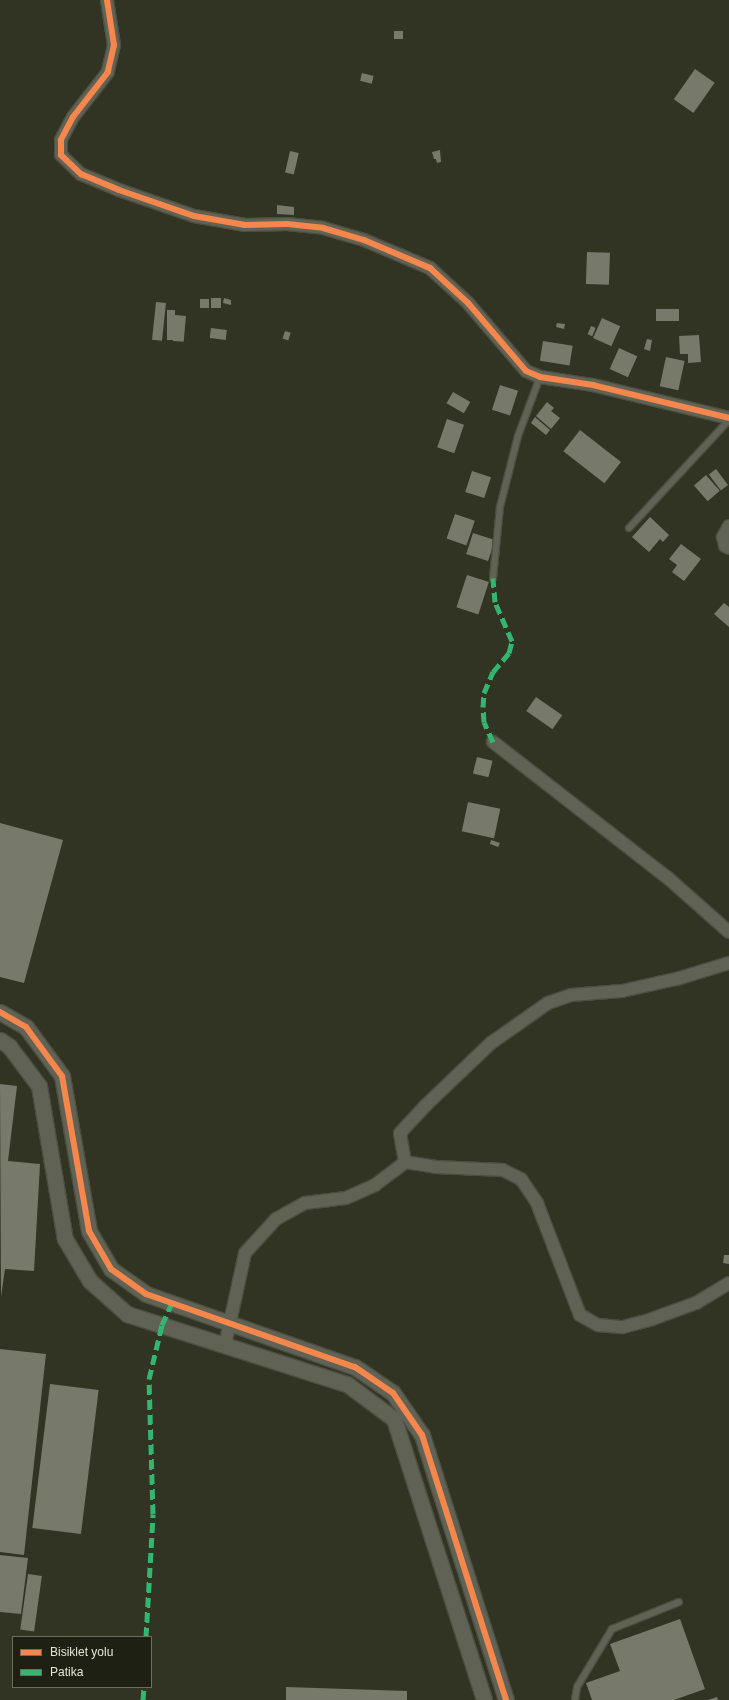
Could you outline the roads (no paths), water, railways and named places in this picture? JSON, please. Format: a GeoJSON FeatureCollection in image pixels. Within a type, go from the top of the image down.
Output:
{"type":"FeatureCollection","features":[{"type":"Feature","properties":{"kind":"street"},"geometry":{"type":"LineString","coordinates":[[107,0],[114,45],[108,72],[73,117],[61,140],[61,155],[81,174],[118,190],[194,216],[245,225],[287,224],[323,228],[364,240],[430,268],[468,303],[526,371],[540,377],[593,385],[729,419]]}},
{"type":"Feature","properties":{"kind":"street"},"geometry":{"type":"LineString","coordinates":[[729,526],[723,537],[726,546],[729,548]]}},
{"type":"Feature","properties":{"kind":"street"},"geometry":{"type":"LineString","coordinates":[[493,742],[668,878],[729,932]]}},
{"type":"Feature","properties":{"kind":"street"},"geometry":{"type":"LineString","coordinates":[[405,1162],[400,1134],[425,1106],[491,1043],[548,1003],[571,995],[622,991],[680,978],[729,963]]}},
{"type":"Feature","properties":{"kind":"street"},"geometry":{"type":"LineString","coordinates":[[0,1012],[26,1027],[62,1076],[89,1231],[111,1269],[146,1294],[355,1367],[393,1393],[422,1435],[506,1700]]}},
{"type":"Feature","properties":{"kind":"street"},"geometry":{"type":"LineString","coordinates":[[0,1040],[9,1046],[39,1086],[66,1239],[90,1281],[127,1314],[347,1384],[394,1419],[484,1700]]}},
{"type":"Feature","properties":{"kind":"street"},"geometry":{"type":"LineString","coordinates":[[225,1345],[245,1253],[276,1219],[305,1203],[346,1198],[375,1184],[405,1162],[435,1167],[503,1170],[521,1179],[537,1203],[580,1315],[598,1325],[623,1327],[652,1319],[696,1303],[729,1283]]}},
{"type":"Feature","properties":{"kind":"lane"},"geometry":{"type":"LineString","coordinates":[[493,578],[500,507],[518,436],[540,377]]}},
{"type":"Feature","properties":{"kind":"lane"},"geometry":{"type":"LineString","coordinates":[[629,528],[729,419]]}},
{"type":"Feature","properties":{"kind":"lane"},"geometry":{"type":"LineString","coordinates":[[575,1700],[577,1687],[612,1629],[679,1602]]}}]}
